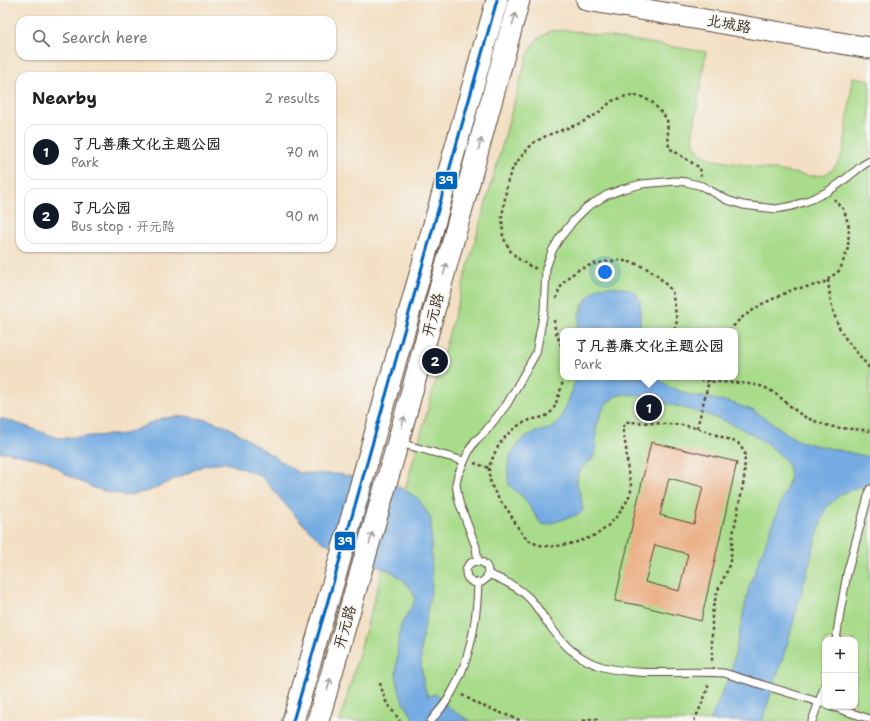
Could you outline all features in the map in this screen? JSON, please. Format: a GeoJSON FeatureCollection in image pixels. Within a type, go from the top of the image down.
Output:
{"type":"FeatureCollection","features":[{"type":"Feature","properties":{"kind":"main road","name":"开元路"},"geometry":{"type":"LineString","coordinates":[[293,721],[497,0]]}},
{"type":"Feature","properties":{"kind":"main road","name":"开元路"},"geometry":{"type":"LineString","coordinates":[[318,721],[398,442],[519,0]]}},
{"type":"Feature","properties":{"kind":"main road","name":"北城路"},"geometry":{"type":"LineString","coordinates":[[587,0],[870,48]]}},
{"type":"Feature","properties":{"kind":"lane"},"geometry":{"type":"LineString","coordinates":[[478,562],[476,547],[459,502],[456,484],[458,475],[464,460],[475,441],[485,432],[507,404],[536,353],[544,311],[546,268],[552,251],[559,239],[574,220],[587,207],[624,189],[642,184],[676,181],[702,186],[727,200],[743,205],[776,209],[792,206],[827,192],[870,161]]}},
{"type":"Feature","properties":{"kind":"lane"},"geometry":{"type":"LineString","coordinates":[[398,442],[464,460]]}},
{"type":"Feature","properties":{"kind":"lane"},"geometry":{"type":"LineString","coordinates":[[836,637],[848,574],[869,491]]}},
{"type":"Feature","properties":{"kind":"lane"},"geometry":{"type":"LineString","coordinates":[[473,562],[484,564],[488,574],[484,580],[478,583],[471,582],[468,580],[466,573],[467,567],[473,562]]}},
{"type":"Feature","properties":{"kind":"lane"},"geometry":{"type":"LineString","coordinates":[[488,574],[516,588],[527,596],[559,638],[571,650],[602,667],[646,673],[724,673],[822,704],[812,721]]}},
{"type":"Feature","properties":{"kind":"lane"},"geometry":{"type":"LineString","coordinates":[[430,721],[448,700],[469,651],[477,609],[478,583]]}},
{"type":"Feature","properties":{"kind":"lane"},"geometry":{"type":"LineString","coordinates":[[839,709],[870,719]]}},
{"type":"Feature","properties":{"kind":"path"},"geometry":{"type":"LineString","coordinates":[[546,268],[533,268],[520,260],[511,252],[503,237],[502,217],[508,179],[515,164],[533,143],[548,135],[581,123],[597,114],[612,101],[626,96],[640,96],[652,102],[667,119],[669,148],[700,168],[702,186]]}},
{"type":"Feature","properties":{"kind":"path"},"geometry":{"type":"LineString","coordinates":[[732,328],[740,319],[762,304],[794,289],[822,284],[840,270],[848,248],[849,227],[844,210],[827,192]]}},
{"type":"Feature","properties":{"kind":"path"},"geometry":{"type":"LineString","coordinates":[[554,304],[559,290],[566,279],[578,270],[593,264],[619,260],[634,263],[646,268],[657,275],[672,291],[677,321],[675,328]]}},
{"type":"Feature","properties":{"kind":"path"},"geometry":{"type":"LineString","coordinates":[[828,279],[829,295],[837,322],[845,338],[870,369]]}},
{"type":"Feature","properties":{"kind":"path"},"geometry":{"type":"LineString","coordinates":[[554,316],[555,330],[560,342]]}},
{"type":"Feature","properties":{"kind":"path"},"geometry":{"type":"LineString","coordinates":[[866,364],[870,366]]}},
{"type":"Feature","properties":{"kind":"path"},"geometry":{"type":"LineString","coordinates":[[563,380],[552,411],[544,418],[531,419],[520,424],[510,432],[503,439],[489,468],[490,483],[496,495],[510,513],[520,531],[531,542],[543,546],[557,546],[573,543],[598,533],[608,526],[619,514],[631,490],[623,434],[623,427],[628,422],[652,422],[697,428],[738,443],[745,453],[744,480],[732,534],[728,569],[718,590],[713,607],[713,650],[711,672],[707,690],[694,721]]}},
{"type":"Feature","properties":{"kind":"path"},"geometry":{"type":"LineString","coordinates":[[697,428],[710,380]]}},
{"type":"Feature","properties":{"kind":"path"},"geometry":{"type":"LineString","coordinates":[[719,380],[747,383],[762,387],[776,394],[789,406],[804,416],[820,423],[834,427],[870,431]]}},
{"type":"Feature","properties":{"kind":"path"},"geometry":{"type":"LineString","coordinates":[[464,460],[489,468]]}},
{"type":"Feature","properties":{"kind":"path"},"geometry":{"type":"LineString","coordinates":[[380,683],[386,700],[400,721]]}},
{"type":"Feature","properties":{"kind":"path"},"geometry":{"type":"LineString","coordinates":[[452,690],[480,706],[522,721]]}},
{"type":"Feature","properties":{"kind":"path"},"geometry":{"type":"LineString","coordinates":[[583,721],[600,719]]}},
{"type":"Feature","properties":{"kind":"green space"},"geometry":{"type":"Polygon","coordinates":[[[567,30],[706,52],[693,133],[694,144],[701,154],[715,160],[810,176],[823,175],[834,168],[844,148],[853,77],[870,80],[870,721],[340,721],[527,57],[536,40],[550,31],[567,30]]]}},
{"type":"Feature","properties":{"kind":"water"},"geometry":{"type":"Polygon","coordinates":[[[599,287],[617,287],[634,292],[638,296],[640,302],[641,328],[578,328],[582,306],[599,287]]]}},
{"type":"Feature","properties":{"kind":"water"},"geometry":{"type":"Polygon","coordinates":[[[575,380],[660,380],[670,387],[690,395],[730,402],[752,410],[800,441],[870,457],[870,489],[858,487],[841,494],[826,508],[787,645],[762,721],[710,721],[731,672],[749,587],[789,481],[789,469],[787,464],[777,452],[767,444],[752,434],[720,419],[636,395],[625,394],[616,396],[606,404],[601,413],[596,429],[596,451],[592,460],[578,473],[577,481],[583,510],[579,514],[546,525],[541,524],[522,496],[510,486],[508,482],[509,462],[516,446],[525,438],[536,432],[549,429],[556,425],[571,395],[575,380]]]}},
{"type":"Feature","properties":{"kind":"water"},"geometry":{"type":"Polygon","coordinates":[[[186,416],[209,420],[230,428],[299,473],[339,474],[399,487],[418,498],[431,519],[432,586],[421,646],[421,664],[424,685],[428,696],[437,694],[453,711],[471,721],[415,721],[402,700],[396,676],[398,642],[401,625],[415,600],[413,592],[405,582],[392,572],[321,541],[297,518],[261,476],[223,462],[203,466],[149,491],[124,496],[94,488],[69,476],[47,461],[6,452],[0,453],[0,418],[58,438],[125,434],[163,418],[186,416]]]}},
{"type":"Feature","properties":{"kind":"building"},"geometry":{"type":"Polygon","coordinates":[[[651,442],[737,462],[701,621],[638,605],[615,601],[651,442]],[[669,478],[660,515],[694,524],[703,487],[669,478]],[[655,545],[645,582],[679,591],[688,554],[655,545]]]}},
{"type":"Feature","properties":{"kind":"transit line","name":"39"},"geometry":{"type":"LineString","coordinates":[[293,721],[497,0]]}},
{"type":"Feature","properties":{"kind":"place","name":"了凡公园"},"geometry":{"type":"Point","coordinates":[435,361]}},
{"type":"Feature","properties":{"kind":"place","name":"了凡善廉文化主题公园"},"geometry":{"type":"Point","coordinates":[649,408]}}]}
